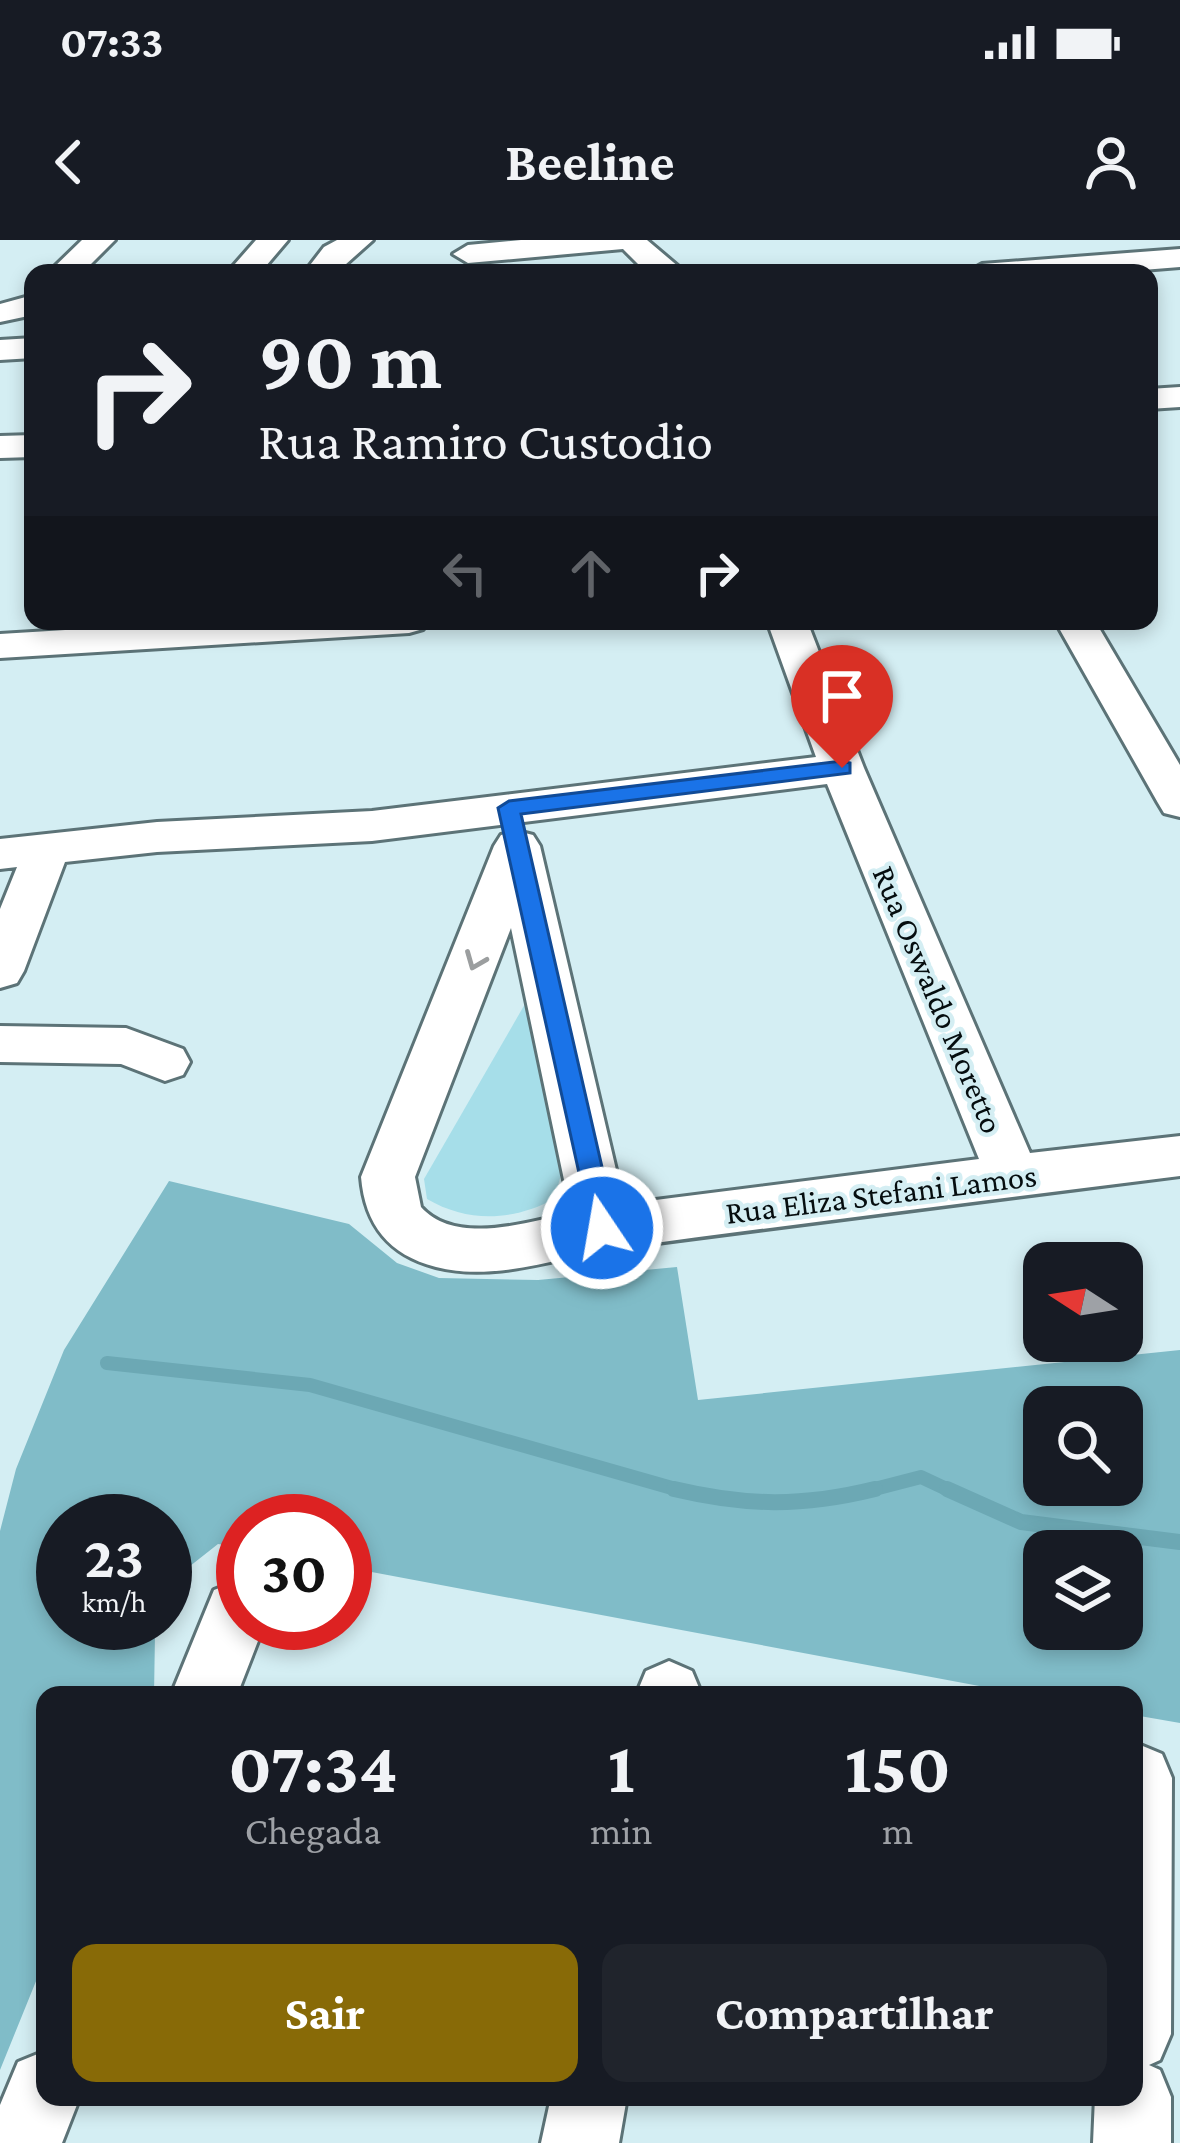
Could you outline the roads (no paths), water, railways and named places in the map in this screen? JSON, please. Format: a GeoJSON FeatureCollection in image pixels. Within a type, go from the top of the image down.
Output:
{"type":"FeatureCollection","features":[{"type":"Feature","properties":{"kind":"street"},"geometry":{"type":"LineString","coordinates":[[251,264],[273,240]]}},
{"type":"Feature","properties":{"kind":"street"},"geometry":{"type":"LineString","coordinates":[[327,264],[358,240]]}},
{"type":"Feature","properties":{"kind":"street"},"geometry":{"type":"LineString","coordinates":[[468,256],[627,240],[654,264]]}},
{"type":"Feature","properties":{"kind":"street"},"geometry":{"type":"LineString","coordinates":[[1101,264],[1180,258]]}},
{"type":"Feature","properties":{"kind":"street"},"geometry":{"type":"LineString","coordinates":[[0,646],[262,630]]}},
{"type":"Feature","properties":{"kind":"street","name":"Rua Oswaldo Moretto"},"geometry":{"type":"LineString","coordinates":[[790,630],[842,768],[1013,1176]]}},
{"type":"Feature","properties":{"kind":"street"},"geometry":{"type":"LineString","coordinates":[[1081,630],[1180,803]]}},
{"type":"Feature","properties":{"kind":"street"},"geometry":{"type":"LineString","coordinates":[[0,854],[372,826],[513,830],[842,768]]}},
{"type":"Feature","properties":{"kind":"street"},"geometry":{"type":"LineString","coordinates":[[513,830],[602,1228]]}},
{"type":"Feature","properties":{"kind":"street","name":"Rua Eliza Stefani Lamos"},"geometry":{"type":"LineString","coordinates":[[513,830],[388,1177],[390,1206],[407,1233],[439,1246],[486,1248],[602,1228],[1180,1156]]}},
{"type":"Feature","properties":{"kind":"street"},"geometry":{"type":"LineString","coordinates":[[0,971],[47,848]]}},
{"type":"Feature","properties":{"kind":"street","name":"Rua Eliza Stefani Lamos"},"geometry":{"type":"LineString","coordinates":[[406,1133],[538,939]]}},
{"type":"Feature","properties":{"kind":"street"},"geometry":{"type":"LineString","coordinates":[[0,1044],[126,1046],[165,1062]]}},
{"type":"Feature","properties":{"kind":"street"},"geometry":{"type":"LineString","coordinates":[[208,1686],[222,1650]]}},
{"type":"Feature","properties":{"kind":"street"},"geometry":{"type":"LineString","coordinates":[[23,2143],[38,2106]]}},
{"type":"Feature","properties":{"kind":"street"},"geometry":{"type":"LineString","coordinates":[[580,2143],[587,2106]]}},
{"type":"Feature","properties":{"kind":"street"},"geometry":{"type":"LineString","coordinates":[[1132,2143],[1133,2106]]}},
{"type":"Feature","properties":{"kind":"waterway"},"geometry":{"type":"LineString","coordinates":[[107,1363],[310,1385],[678,1490]]}},
{"type":"Feature","properties":{"kind":"waterway"},"geometry":{"type":"LineString","coordinates":[[873,1489],[921,1477],[953,1492]]}},
{"type":"Feature","properties":{"kind":"waterway"},"geometry":{"type":"LineString","coordinates":[[674,1489],[678,1490]]}},
{"type":"Feature","properties":{"kind":"waterway"},"geometry":{"type":"LineString","coordinates":[[678,1490],[774,1502],[873,1489]]}},
{"type":"Feature","properties":{"kind":"waterway"},"geometry":{"type":"LineString","coordinates":[[863,1492],[873,1489]]}},
{"type":"Feature","properties":{"kind":"waterway"},"geometry":{"type":"LineString","coordinates":[[947,1489],[1021,1522],[1180,1542]]}},
{"type":"Feature","properties":{"kind":"waterway"},"geometry":{"type":"LineString","coordinates":[[678,1490],[686,1492]]}}]}
